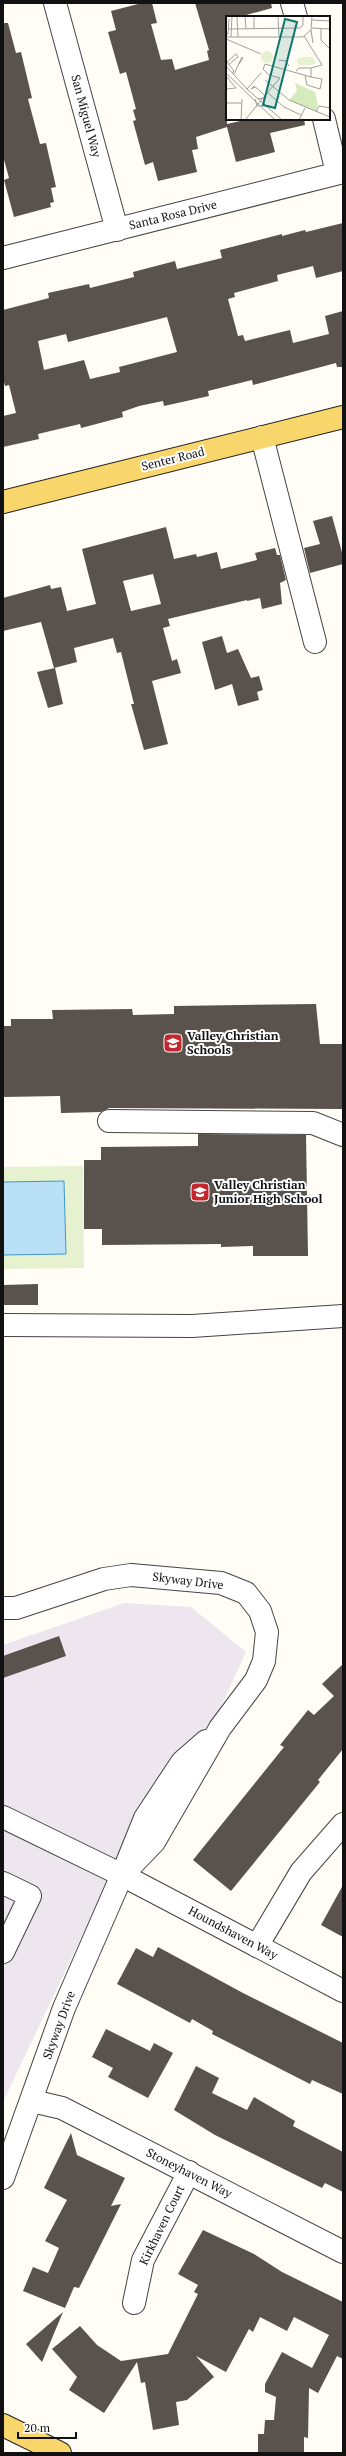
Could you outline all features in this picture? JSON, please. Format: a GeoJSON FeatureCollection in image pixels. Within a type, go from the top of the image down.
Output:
{"type":"FeatureCollection","features":[{"type":"Feature","properties":{"kind":"main road","name":"Senter Road"},"geometry":{"type":"LineString","coordinates":[[3,502],[343,416]]}},
{"type":"Feature","properties":{"kind":"main road"},"geometry":{"type":"LineString","coordinates":[[6,2423],[60,2453]]}},
{"type":"Feature","properties":{"kind":"street","name":"San Miguel Way"},"geometry":{"type":"LineString","coordinates":[[55,3],[117,230]]}},
{"type":"Feature","properties":{"kind":"street"},"geometry":{"type":"LineString","coordinates":[[292,3],[296,16]]}},
{"type":"Feature","properties":{"kind":"street"},"geometry":{"type":"LineString","coordinates":[[324,120],[340,173]]}},
{"type":"Feature","properties":{"kind":"street","name":"Santa Rosa Drive"},"geometry":{"type":"LineString","coordinates":[[3,258],[340,173]]}},
{"type":"Feature","properties":{"kind":"street"},"geometry":{"type":"LineString","coordinates":[[262,437],[315,642]]}},
{"type":"Feature","properties":{"kind":"street"},"geometry":{"type":"LineString","coordinates":[[109,1121],[313,1123],[343,1135]]}},
{"type":"Feature","properties":{"kind":"street"},"geometry":{"type":"LineString","coordinates":[[3,1325],[192,1326],[343,1316]]}},
{"type":"Feature","properties":{"kind":"street","name":"Skyway Drive"},"geometry":{"type":"LineString","coordinates":[[3,1608],[16,1608],[104,1579],[131,1575],[221,1583],[246,1593],[260,1611],[267,1632],[264,1661],[256,1680],[220,1728],[154,1842],[122,1876],[64,2008],[32,2101],[3,2178]]}},
{"type":"Feature","properties":{"kind":"street","name":"Houndshaven Way"},"geometry":{"type":"LineString","coordinates":[[3,1818],[122,1876],[343,1991]]}},
{"type":"Feature","properties":{"kind":"street"},"geometry":{"type":"LineString","coordinates":[[257,1946],[301,1872],[343,1824]]}},
{"type":"Feature","properties":{"kind":"street"},"geometry":{"type":"LineString","coordinates":[[3,1882],[30,1896],[3,1952]]}},
{"type":"Feature","properties":{"kind":"street","name":"Stoneyhaven Way"},"geometry":{"type":"LineString","coordinates":[[32,2101],[62,2108],[343,2252]]}},
{"type":"Feature","properties":{"kind":"street","name":"Kirkhaven Court"},"geometry":{"type":"LineString","coordinates":[[134,2303],[143,2260],[189,2172]]}},
{"type":"Feature","properties":{"kind":"shaded area"},"geometry":{"type":"Polygon","coordinates":[[[124,1603],[191,1607],[246,1652],[218,1713],[177,1760],[122,1852],[3,2102],[3,1645],[124,1603]]]}},
{"type":"Feature","properties":{"kind":"green space"},"geometry":{"type":"Polygon","coordinates":[[[83,1166],[84,1268],[3,1269],[3,1167],[83,1166]]]}},
{"type":"Feature","properties":{"kind":"water"},"geometry":{"type":"Polygon","coordinates":[[[64,1181],[66,1254],[3,1255],[3,1182],[64,1181]]]}},
{"type":"Feature","properties":{"kind":"building"},"geometry":{"type":"Polygon","coordinates":[[[142,3],[152,3],[157,23],[151,24],[161,60],[172,59],[175,70],[209,60],[207,51],[209,50],[195,3],[271,3],[272,8],[243,16],[226,16],[227,124],[245,120],[304,120],[305,125],[270,133],[275,152],[236,162],[227,127],[196,137],[198,149],[192,150],[197,172],[158,181],[153,162],[145,165],[133,121],[136,120],[133,110],[136,109],[126,72],[120,74],[108,32],[116,30],[111,11],[142,3]]]}},
{"type":"Feature","properties":{"kind":"building"},"geometry":{"type":"Polygon","coordinates":[[[3,23],[8,23],[16,53],[21,52],[32,98],[28,99],[40,144],[46,143],[56,187],[51,188],[54,202],[50,203],[51,207],[14,217],[4,180],[9,178],[3,156],[3,23]]]}},
{"type":"Feature","properties":{"kind":"building"},"geometry":{"type":"Polygon","coordinates":[[[343,223],[343,271],[316,278],[313,266],[277,275],[278,281],[234,293],[235,297],[228,299],[238,336],[243,335],[245,341],[290,330],[293,343],[329,334],[325,316],[343,311],[343,367],[337,367],[336,363],[253,385],[252,380],[208,391],[209,396],[164,406],[163,401],[139,406],[122,412],[123,417],[81,428],[80,424],[38,434],[39,439],[3,447],[3,416],[16,413],[9,385],[5,386],[3,378],[3,310],[49,298],[48,293],[89,284],[90,288],[134,277],[133,272],[175,261],[177,269],[222,258],[220,250],[282,234],[282,236],[305,230],[306,232],[343,223]],[[167,317],[68,342],[66,334],[38,341],[44,370],[84,360],[90,379],[120,372],[119,367],[177,352],[167,317]]]}},
{"type":"Feature","properties":{"kind":"building"},"geometry":{"type":"Polygon","coordinates":[[[332,516],[343,556],[343,564],[310,573],[304,548],[320,544],[313,521],[332,516]]]}},
{"type":"Feature","properties":{"kind":"building"},"geometry":{"type":"Polygon","coordinates":[[[166,527],[174,559],[196,554],[197,557],[217,552],[221,569],[257,560],[255,553],[275,548],[277,555],[280,555],[286,580],[280,583],[282,604],[262,609],[260,598],[168,619],[170,626],[163,628],[172,661],[177,659],[181,673],[152,681],[168,744],[144,750],[131,704],[134,704],[121,652],[117,653],[113,638],[74,648],[77,662],[54,668],[41,622],[3,631],[3,598],[50,585],[51,589],[61,587],[67,611],[96,604],[82,549],[166,527]],[[153,574],[123,581],[131,611],[161,604],[153,574]]]}},
{"type":"Feature","properties":{"kind":"building"},"geometry":{"type":"Polygon","coordinates":[[[222,636],[227,653],[238,649],[251,678],[259,676],[263,690],[257,692],[259,700],[238,706],[232,684],[215,690],[202,642],[222,636]]]}},
{"type":"Feature","properties":{"kind":"building"},"geometry":{"type":"Polygon","coordinates":[[[55,668],[63,704],[48,708],[37,672],[55,668]]]}},
{"type":"Feature","properties":{"kind":"building"},"geometry":{"type":"Polygon","coordinates":[[[316,1004],[320,1044],[343,1044],[343,1109],[109,1108],[101,1112],[61,1113],[60,1096],[3,1097],[3,1026],[11,1026],[11,1019],[53,1019],[52,1010],[132,1009],[133,1015],[174,1014],[174,1006],[316,1004]]]}},
{"type":"Feature","properties":{"kind":"building"},"geometry":{"type":"Polygon","coordinates":[[[198,1134],[306,1135],[308,1256],[253,1256],[253,1246],[221,1247],[221,1244],[102,1245],[102,1229],[84,1229],[84,1160],[101,1160],[101,1147],[198,1146],[198,1134]]]}},
{"type":"Feature","properties":{"kind":"building"},"geometry":{"type":"Polygon","coordinates":[[[38,1284],[38,1305],[3,1305],[3,1285],[38,1284]]]}},
{"type":"Feature","properties":{"kind":"building"},"geometry":{"type":"Polygon","coordinates":[[[59,1636],[66,1656],[3,1678],[3,1656],[59,1636]]]}},
{"type":"Feature","properties":{"kind":"building"},"geometry":{"type":"Polygon","coordinates":[[[343,1664],[343,1749],[318,1780],[320,1782],[231,1891],[193,1860],[284,1747],[280,1745],[308,1710],[314,1715],[334,1696],[322,1684],[343,1664]]]}},
{"type":"Feature","properties":{"kind":"building"},"geometry":{"type":"Polygon","coordinates":[[[343,1885],[343,1937],[321,1925],[343,1885]]]}},
{"type":"Feature","properties":{"kind":"building"},"geometry":{"type":"Polygon","coordinates":[[[158,1947],[243,1993],[343,2043],[343,2094],[312,2080],[310,2084],[212,2034],[213,2031],[192,2019],[190,2023],[117,1984],[136,1948],[153,1957],[158,1947]]]}},
{"type":"Feature","properties":{"kind":"building"},"geometry":{"type":"Polygon","coordinates":[[[106,2029],[150,2051],[154,2043],[173,2053],[148,2098],[108,2077],[113,2068],[92,2057],[106,2029]]]}},
{"type":"Feature","properties":{"kind":"building"},"geometry":{"type":"Polygon","coordinates":[[[196,2066],[219,2078],[212,2093],[247,2110],[254,2097],[295,2121],[293,2126],[343,2152],[343,2192],[325,2183],[322,2188],[215,2135],[174,2110],[196,2066]]]}},
{"type":"Feature","properties":{"kind":"building"},"geometry":{"type":"Polygon","coordinates":[[[71,2133],[77,2155],[125,2178],[111,2206],[121,2204],[79,2288],[74,2287],[65,2308],[23,2291],[33,2267],[48,2273],[59,2248],[45,2241],[67,2200],[44,2188],[71,2133]]]}},
{"type":"Feature","properties":{"kind":"building"},"geometry":{"type":"Polygon","coordinates":[[[203,2230],[254,2254],[282,2272],[343,2302],[343,2359],[337,2356],[318,2393],[309,2388],[308,2438],[304,2437],[304,2453],[258,2453],[258,2434],[264,2434],[265,2420],[274,2420],[276,2397],[265,2392],[265,2384],[282,2352],[312,2368],[329,2335],[294,2317],[287,2331],[260,2317],[253,2332],[249,2329],[226,2372],[196,2356],[214,2377],[187,2400],[176,2402],[179,2425],[153,2430],[145,2382],[141,2383],[137,2362],[104,2413],[69,2390],[77,2377],[52,2349],[80,2326],[97,2345],[121,2361],[168,2354],[198,2294],[194,2292],[198,2285],[178,2274],[203,2230]]]}},
{"type":"Feature","properties":{"kind":"building"},"geometry":{"type":"Polygon","coordinates":[[[63,2312],[42,2362],[26,2344],[63,2312]]]}},
{"type":"Feature","properties":{"kind":"place","name":"Valley Christian Schools"},"geometry":{"type":"Point","coordinates":[173,1043]}},
{"type":"Feature","properties":{"kind":"place","name":"Valley Christian Junior High School"},"geometry":{"type":"Point","coordinates":[200,1192]}}]}
